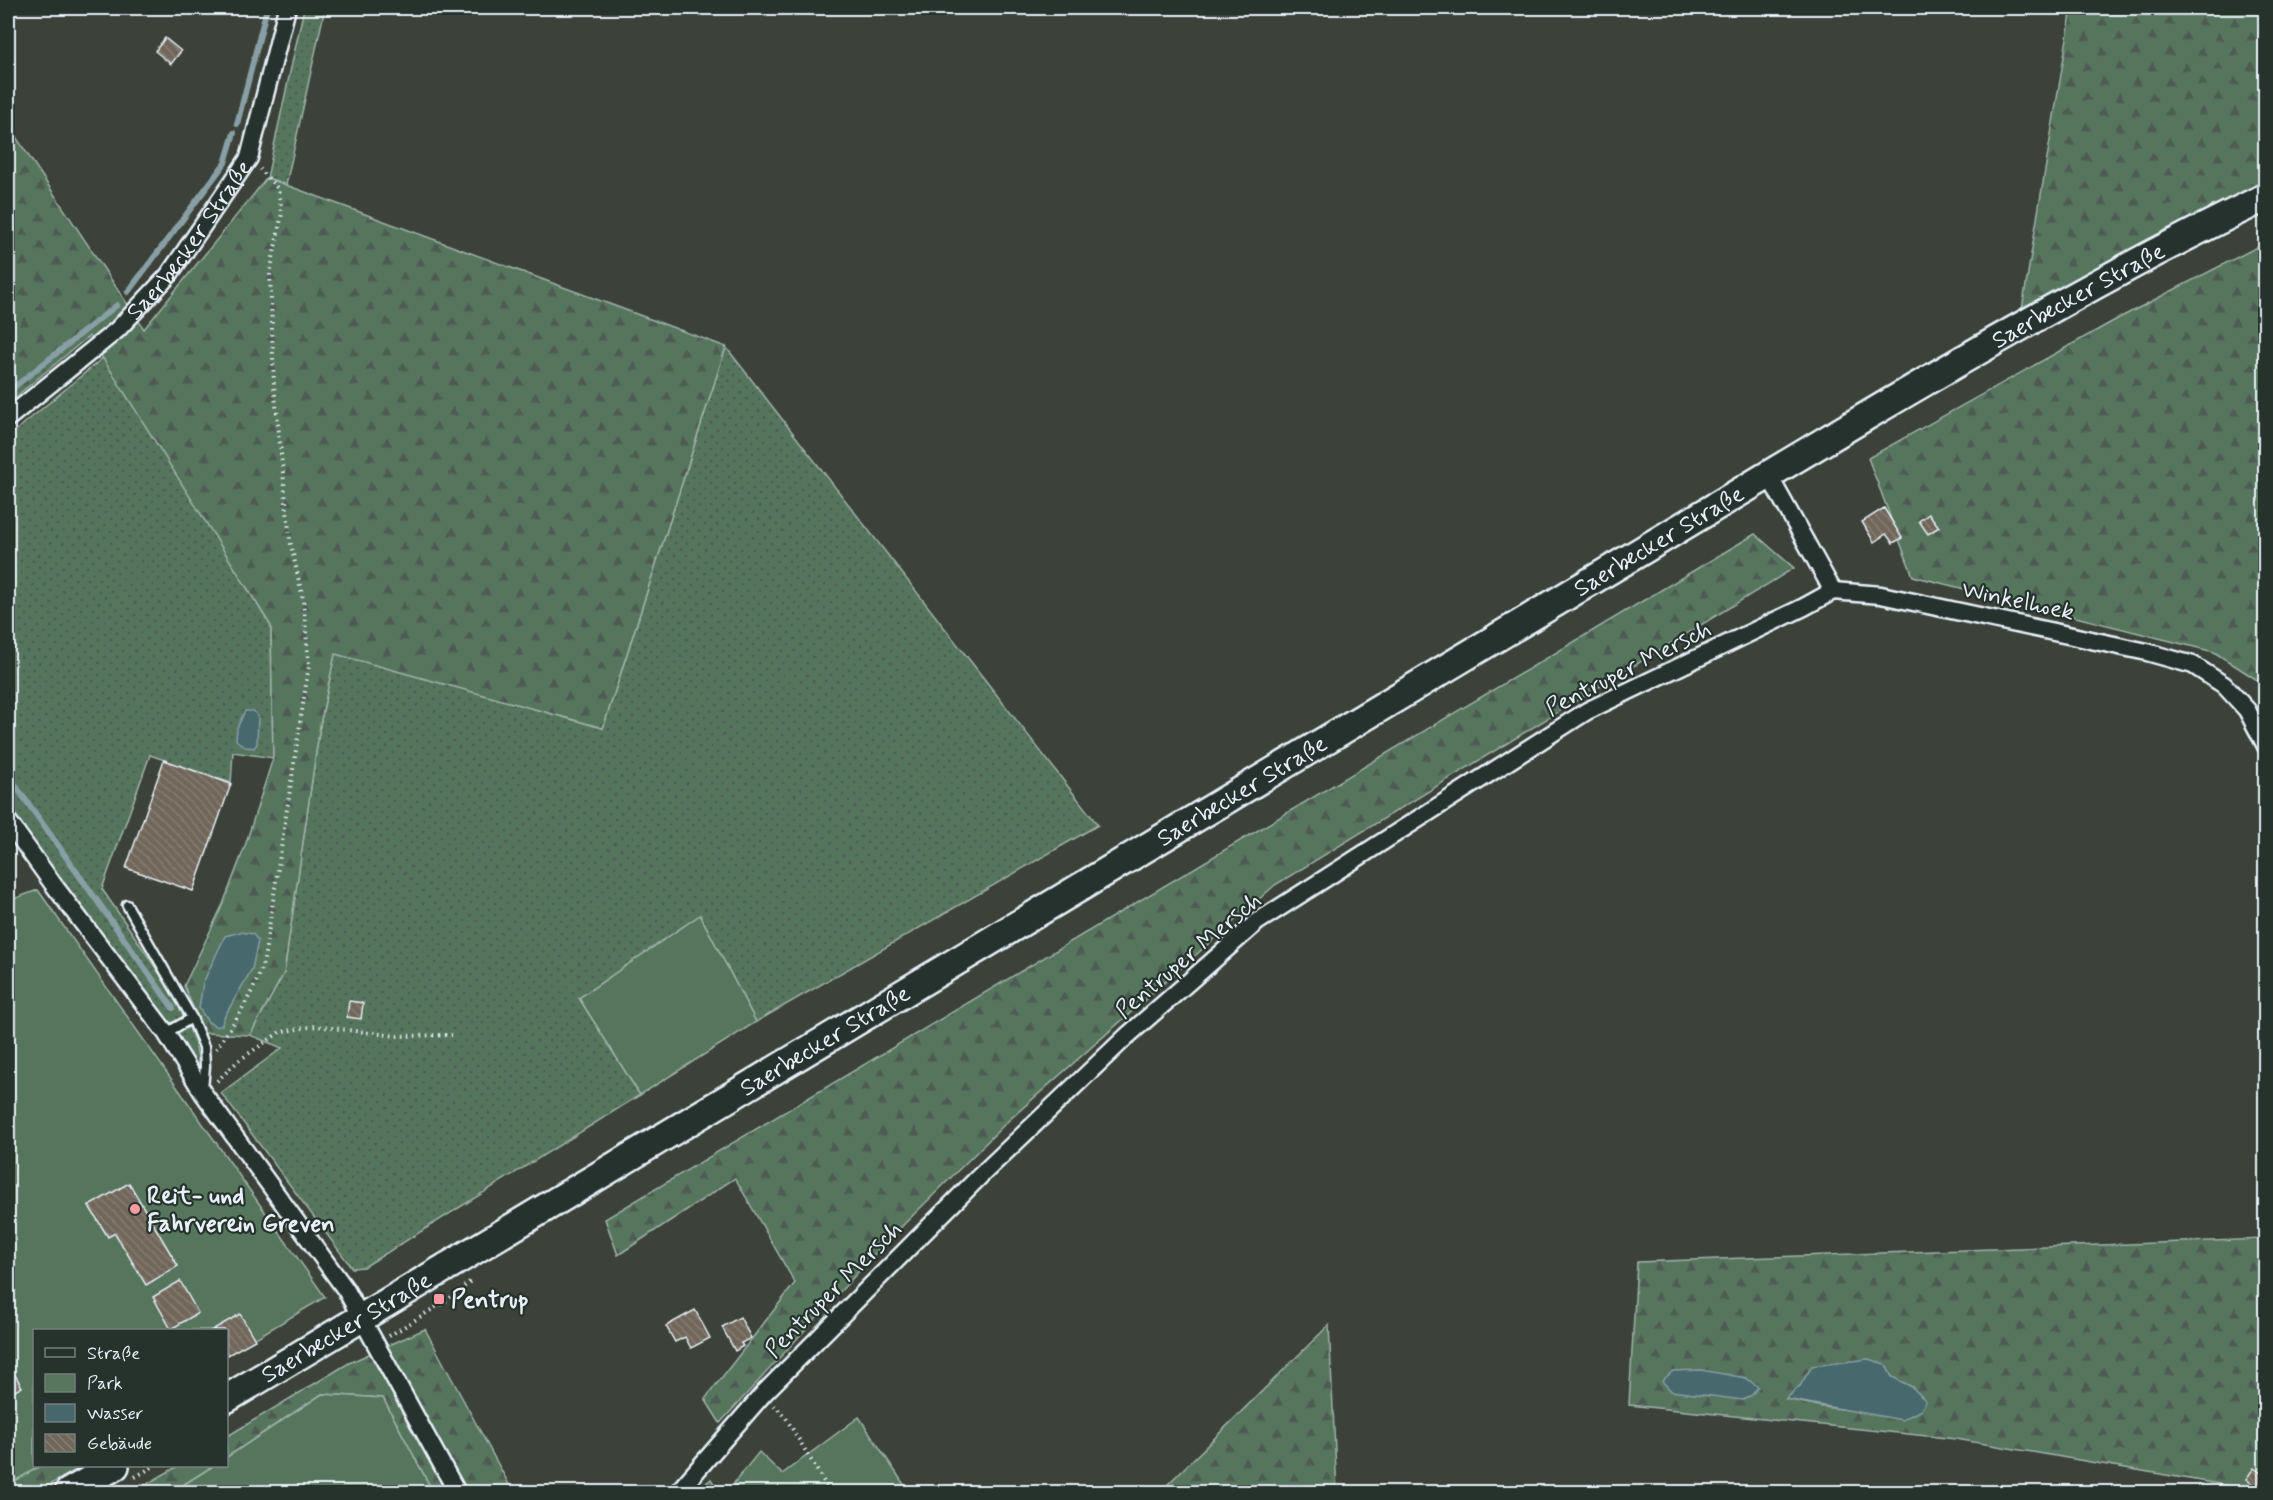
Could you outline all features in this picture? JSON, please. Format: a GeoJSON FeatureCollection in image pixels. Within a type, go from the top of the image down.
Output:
{"type":"FeatureCollection","features":[{"type":"Feature","properties":{"kind":"main road","name":"Saerbecker Straße"},"geometry":{"type":"LineString","coordinates":[[228,1399],[1772,483],[2003,336],[2107,278],[2265,196]]}},
{"type":"Feature","properties":{"kind":"main road"},"geometry":{"type":"LineString","coordinates":[[69,1492],[112,1467]]}},
{"type":"Feature","properties":{"kind":"street","name":"Saerbecker Straße"},"geometry":{"type":"LineString","coordinates":[[8,418],[117,330],[168,276],[249,158],[287,8]]}},
{"type":"Feature","properties":{"kind":"street"},"geometry":{"type":"LineString","coordinates":[[1772,483],[1833,591]]}},
{"type":"Feature","properties":{"kind":"street","name":"Winkelhoek"},"geometry":{"type":"LineString","coordinates":[[1833,591],[1881,595],[2146,652],[2193,665],[2224,684],[2247,710],[2265,746]]}},
{"type":"Feature","properties":{"kind":"street","name":"Pentruper Mersch"},"geometry":{"type":"LineString","coordinates":[[678,1492],[764,1393],[980,1176],[1127,1036],[1257,922],[1587,711],[1804,608],[1833,591]]}},
{"type":"Feature","properties":{"kind":"street"},"geometry":{"type":"LineString","coordinates":[[8,821],[166,1033],[203,1093],[346,1290],[457,1492]]}},
{"type":"Feature","properties":{"kind":"lane"},"geometry":{"type":"LineString","coordinates":[[127,905],[192,1018],[204,1047],[206,1066],[203,1093]]}},
{"type":"Feature","properties":{"kind":"lane"},"geometry":{"type":"LineString","coordinates":[[166,1033],[192,1018]]}},
{"type":"Feature","properties":{"kind":"path"},"geometry":{"type":"LineString","coordinates":[[206,1066],[244,1007],[258,981],[264,960],[309,665],[303,599],[290,540],[274,385],[270,273],[282,213],[278,189],[249,158]]}},
{"type":"Feature","properties":{"kind":"path"},"geometry":{"type":"LineString","coordinates":[[203,1093],[238,1061],[280,1032],[316,1026],[396,1036],[452,1035]]}},
{"type":"Feature","properties":{"kind":"path"},"geometry":{"type":"LineString","coordinates":[[764,1393],[786,1418],[830,1492]]}},
{"type":"Feature","properties":{"kind":"green space"},"geometry":{"type":"Polygon","coordinates":[[[304,8],[325,8],[286,185],[267,178],[304,8]]]}},
{"type":"Feature","properties":{"kind":"green space"},"geometry":{"type":"Polygon","coordinates":[[[2072,8],[2265,8],[2265,182],[2022,309],[2072,8]]]}},
{"type":"Feature","properties":{"kind":"green space"},"geometry":{"type":"Polygon","coordinates":[[[8,125],[144,329],[267,178],[726,347],[603,728],[335,654],[320,725],[284,973],[250,1035],[204,1033],[184,986],[223,904],[244,849],[273,758],[271,626],[89,336],[8,403],[8,125]]]}},
{"type":"Feature","properties":{"kind":"green space"},"geometry":{"type":"Polygon","coordinates":[[[2265,243],[2265,685],[2214,652],[1913,576],[1868,458],[2119,318],[2265,243]]]}},
{"type":"Feature","properties":{"kind":"green space"},"geometry":{"type":"Polygon","coordinates":[[[726,347],[1098,825],[756,1022],[700,915],[579,998],[640,1095],[364,1267],[352,1268],[221,1093],[282,1048],[250,1035],[284,973],[320,725],[335,653],[603,728],[726,347]]]}},
{"type":"Feature","properties":{"kind":"green space"},"geometry":{"type":"Polygon","coordinates":[[[104,357],[271,626],[273,758],[233,752],[231,783],[150,755],[102,889],[164,980],[180,1008],[192,1034],[198,1057],[196,1074],[8,807],[8,437],[104,357]]]}},
{"type":"Feature","properties":{"kind":"green space"},"geometry":{"type":"Polygon","coordinates":[[[1755,534],[1794,568],[1275,885],[1008,1121],[881,1247],[720,1423],[705,1399],[795,1283],[735,1178],[618,1255],[605,1219],[1755,534]]]}},
{"type":"Feature","properties":{"kind":"green space","name":"Reit- und Fahrverein Greven"},"geometry":{"type":"Polygon","coordinates":[[[38,890],[325,1297],[228,1354],[228,1329],[33,1329],[33,1467],[38,1467],[8,1485],[8,901],[38,890]]]}},
{"type":"Feature","properties":{"kind":"green space"},"geometry":{"type":"Polygon","coordinates":[[[700,915],[756,1022],[640,1095],[579,998],[700,915]]]}},
{"type":"Feature","properties":{"kind":"green space"},"geometry":{"type":"Polygon","coordinates":[[[2265,1239],[2265,1492],[1956,1439],[1629,1405],[1637,1262],[2265,1239]],[[1885,1364],[1800,1386],[1786,1399],[1850,1410],[1912,1387],[1892,1377],[1885,1364]]]}},
{"type":"Feature","properties":{"kind":"green space"},"geometry":{"type":"Polygon","coordinates":[[[1329,1325],[1337,1492],[1160,1492],[1329,1325]]]}},
{"type":"Feature","properties":{"kind":"green space"},"geometry":{"type":"Polygon","coordinates":[[[425,1329],[513,1492],[433,1492],[383,1398],[322,1394],[228,1456],[228,1436],[349,1363],[425,1329]]]}},
{"type":"Feature","properties":{"kind":"green space"},"geometry":{"type":"Polygon","coordinates":[[[322,1394],[383,1398],[433,1492],[172,1492],[211,1467],[228,1467],[228,1456],[322,1394]]]}},
{"type":"Feature","properties":{"kind":"green space"},"geometry":{"type":"Polygon","coordinates":[[[859,1417],[909,1492],[740,1492],[734,1483],[759,1452],[782,1474],[859,1417]]]}},
{"type":"Feature","properties":{"kind":"green space"},"geometry":{"type":"Polygon","coordinates":[[[38,1467],[81,1467],[37,1492],[8,1492],[8,1485],[38,1467]]]}},
{"type":"Feature","properties":{"kind":"green space"},"geometry":{"type":"Polygon","coordinates":[[[176,1467],[211,1467],[172,1492],[133,1492],[176,1467]]]}},
{"type":"Feature","properties":{"kind":"green space"},"geometry":{"type":"Polygon","coordinates":[[[711,1479],[719,1492],[696,1492],[711,1479]]]}},
{"type":"Feature","properties":{"kind":"water"},"geometry":{"type":"Polygon","coordinates":[[[245,711],[254,711],[258,717],[257,744],[254,748],[245,747],[236,740],[237,728],[245,711]]]}},
{"type":"Feature","properties":{"kind":"water"},"geometry":{"type":"Polygon","coordinates":[[[240,932],[253,934],[258,941],[252,969],[223,1019],[222,1025],[217,1027],[208,1022],[199,1008],[203,983],[225,936],[240,932]]]}},
{"type":"Feature","properties":{"kind":"water"},"geometry":{"type":"Polygon","coordinates":[[[1868,1359],[1885,1364],[1892,1377],[1912,1387],[1926,1401],[1921,1410],[1902,1420],[1786,1399],[1800,1386],[1812,1366],[1868,1359]]]}},
{"type":"Feature","properties":{"kind":"water"},"geometry":{"type":"Polygon","coordinates":[[[1701,1370],[1746,1378],[1758,1387],[1752,1395],[1743,1400],[1671,1391],[1662,1381],[1673,1371],[1701,1370]]]}},
{"type":"Feature","properties":{"kind":"building"},"geometry":{"type":"Polygon","coordinates":[[[165,38],[181,51],[171,64],[155,51],[165,38]]]}},
{"type":"Feature","properties":{"kind":"building"},"geometry":{"type":"Polygon","coordinates":[[[1884,508],[1902,538],[1893,543],[1886,534],[1874,542],[1862,522],[1884,508]]]}},
{"type":"Feature","properties":{"kind":"building"},"geometry":{"type":"Polygon","coordinates":[[[1929,514],[1939,527],[1928,534],[1919,521],[1929,514]]]}},
{"type":"Feature","properties":{"kind":"building"},"geometry":{"type":"Polygon","coordinates":[[[164,760],[231,784],[193,891],[126,868],[164,760]]]}},
{"type":"Feature","properties":{"kind":"building"},"geometry":{"type":"Polygon","coordinates":[[[349,1001],[363,1003],[361,1019],[347,1017],[349,1001]]]}},
{"type":"Feature","properties":{"kind":"building"},"geometry":{"type":"Polygon","coordinates":[[[129,1183],[178,1266],[146,1285],[115,1233],[108,1237],[89,1206],[129,1183]]]}},
{"type":"Feature","properties":{"kind":"building"},"geometry":{"type":"Polygon","coordinates":[[[180,1281],[198,1313],[171,1329],[153,1297],[180,1281]]]}},
{"type":"Feature","properties":{"kind":"building"},"geometry":{"type":"Polygon","coordinates":[[[695,1310],[710,1338],[691,1348],[685,1337],[675,1342],[666,1326],[695,1310]]]}},
{"type":"Feature","properties":{"kind":"building"},"geometry":{"type":"Polygon","coordinates":[[[240,1314],[255,1340],[228,1355],[228,1329],[214,1329],[240,1314]]]}},
{"type":"Feature","properties":{"kind":"building"},"geometry":{"type":"Polygon","coordinates":[[[740,1317],[751,1338],[741,1343],[743,1346],[735,1351],[722,1327],[740,1317]]]}},
{"type":"Feature","properties":{"kind":"building"},"geometry":{"type":"Polygon","coordinates":[[[8,1363],[22,1387],[8,1395],[8,1363]]]}},
{"type":"Feature","properties":{"kind":"building"},"geometry":{"type":"Polygon","coordinates":[[[2254,1468],[2266,1477],[2266,1483],[2261,1490],[2246,1479],[2254,1468]]]}},
{"type":"Feature","properties":{"kind":"waterway"},"geometry":{"type":"LineString","coordinates":[[237,124],[267,8]]}},
{"type":"Feature","properties":{"kind":"waterway"},"geometry":{"type":"LineString","coordinates":[[128,292],[225,163],[234,133]]}},
{"type":"Feature","properties":{"kind":"waterway"},"geometry":{"type":"LineString","coordinates":[[8,392],[117,305]]}},
{"type":"Feature","properties":{"kind":"waterway"},"geometry":{"type":"LineString","coordinates":[[8,775],[173,1008]]}},
{"type":"Feature","properties":{"kind":"place","name":"Reit- und Fahrverein Greven"},"geometry":{"type":"Point","coordinates":[135,1209]}},
{"type":"Feature","properties":{"kind":"place","name":"Pentrup"},"geometry":{"type":"Point","coordinates":[439,1299]}}]}
